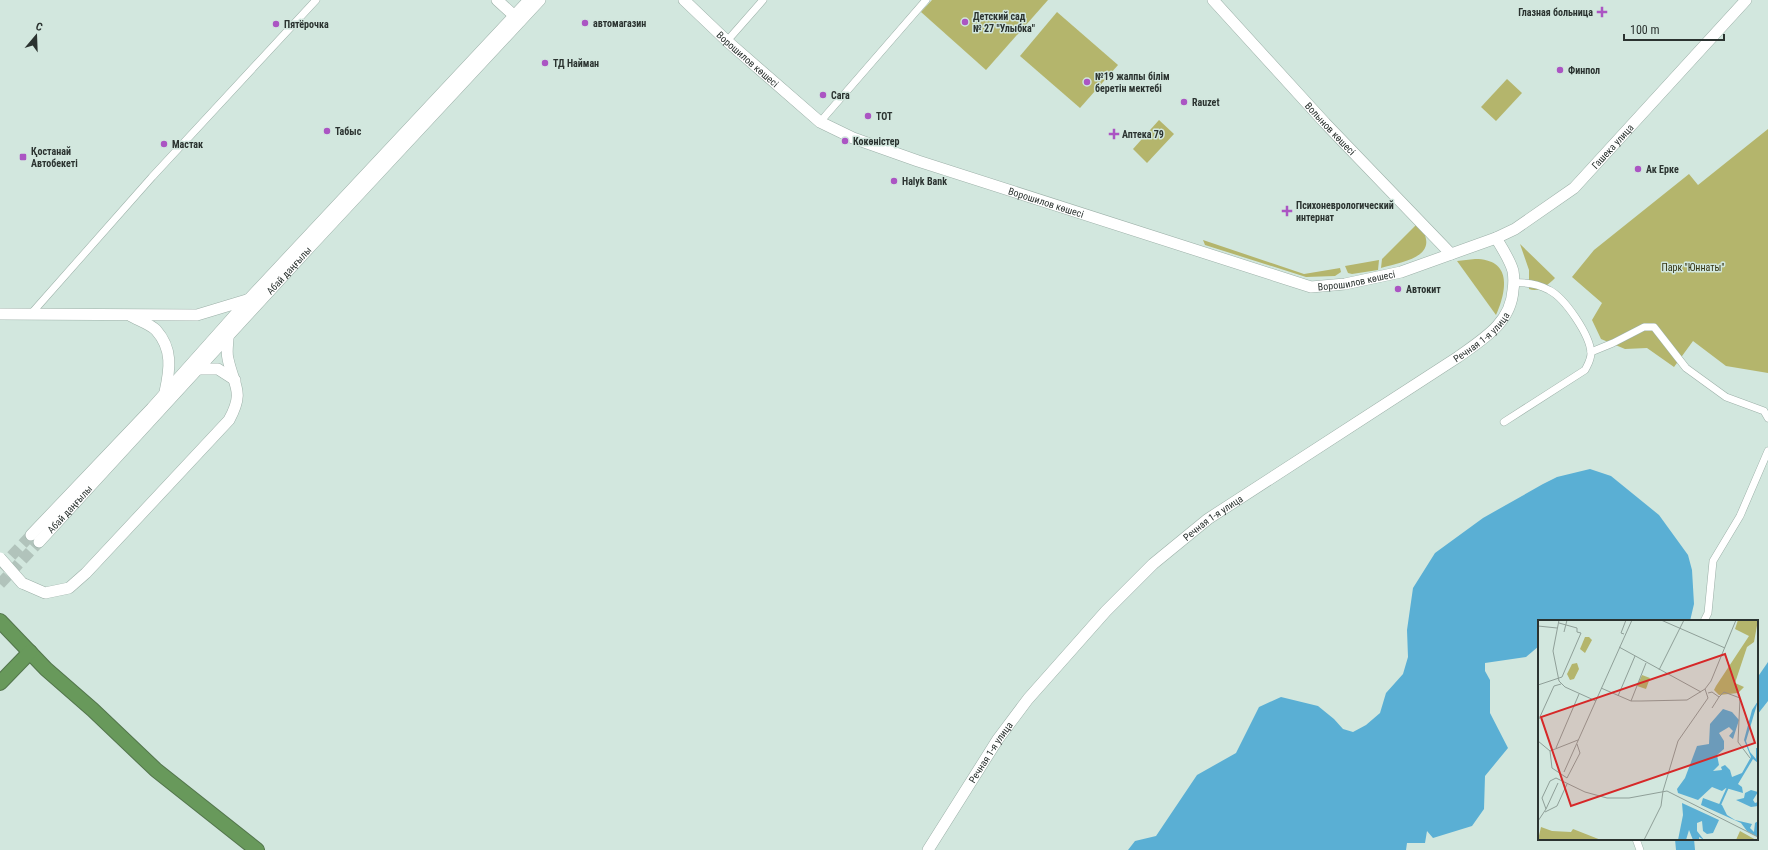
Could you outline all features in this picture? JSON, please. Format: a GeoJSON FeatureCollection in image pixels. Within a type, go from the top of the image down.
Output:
{"type":"FeatureCollection","features":[{"type":"Feature","properties":{"kind":"highway"},"geometry":{"type":"LineString","coordinates":[[0,621],[30,652],[156,770],[257,850]]}},
{"type":"Feature","properties":{"kind":"highway"},"geometry":{"type":"LineString","coordinates":[[0,683],[30,652]]}},
{"type":"Feature","properties":{"kind":"main road"},"geometry":{"type":"LineString","coordinates":[[497,0],[517,18]]}},
{"type":"Feature","properties":{"kind":"main road","name":"Абай даңғылы"},"geometry":{"type":"LineString","coordinates":[[529,0],[517,18],[199,369],[35,539],[250,298],[517,18],[540,0]]}},
{"type":"Feature","properties":{"kind":"main road","name":"Ворошилов көшесі"},"geometry":{"type":"LineString","coordinates":[[684,0],[727,41],[820,122],[853,138],[905,157],[1311,287],[1345,284],[1375,279],[1401,272],[1451,254]]}},
{"type":"Feature","properties":{"kind":"main road","name":"Волынов көшесі"},"geometry":{"type":"LineString","coordinates":[[1213,0],[1325,123],[1451,254]]}},
{"type":"Feature","properties":{"kind":"main road","name":"Гашека улица"},"geometry":{"type":"LineString","coordinates":[[1451,254],[1496,238],[1515,229],[1574,188],[1746,0]]}},
{"type":"Feature","properties":{"kind":"main road","name":"Речная 1-я улица"},"geometry":{"type":"LineString","coordinates":[[928,850],[998,740],[1028,699],[1106,611],[1153,564],[1208,519],[1486,337],[1500,325],[1513,298],[1514,283],[1513,271],[1496,238]]}},
{"type":"Feature","properties":{"kind":"main road"},"geometry":{"type":"LineString","coordinates":[[0,314],[130,316],[197,315],[250,298]]}},
{"type":"Feature","properties":{"kind":"main road"},"geometry":{"type":"LineString","coordinates":[[130,316],[155,329],[167,349],[170,369],[164,393]]}},
{"type":"Feature","properties":{"kind":"main road"},"geometry":{"type":"LineString","coordinates":[[0,558],[22,583],[45,593],[69,588],[86,573],[229,420],[236,408],[238,392],[228,358],[228,337]]}},
{"type":"Feature","properties":{"kind":"main road"},"geometry":{"type":"LineString","coordinates":[[199,369],[218,369],[235,380]]}},
{"type":"Feature","properties":{"kind":"street"},"geometry":{"type":"LineString","coordinates":[[30,315],[152,177],[316,0]]}},
{"type":"Feature","properties":{"kind":"street"},"geometry":{"type":"LineString","coordinates":[[727,41],[763,0]]}},
{"type":"Feature","properties":{"kind":"street"},"geometry":{"type":"LineString","coordinates":[[820,122],[926,0]]}},
{"type":"Feature","properties":{"kind":"street"},"geometry":{"type":"LineString","coordinates":[[1504,422],[1584,370],[1590,362],[1591,352],[1576,318],[1566,305],[1551,291],[1526,282],[1514,283]]}},
{"type":"Feature","properties":{"kind":"street"},"geometry":{"type":"LineString","coordinates":[[1591,352],[1613,343],[1644,327],[1654,327],[1686,368],[1726,397],[1764,411],[1768,418]]}},
{"type":"Feature","properties":{"kind":"street"},"geometry":{"type":"LineString","coordinates":[[1704,620],[1708,613],[1713,561],[1740,516],[1768,451]]}},
{"type":"Feature","properties":{"kind":"street"},"geometry":{"type":"LineString","coordinates":[[1636,840],[1640,850]]}},
{"type":"Feature","properties":{"kind":"green space"},"geometry":{"type":"Polygon","coordinates":[[[932,0],[1048,0],[986,70],[921,12],[932,0]]]}},
{"type":"Feature","properties":{"kind":"green space"},"geometry":{"type":"Polygon","coordinates":[[[1057,12],[1118,65],[1080,108],[1020,56],[1057,12]]]}},
{"type":"Feature","properties":{"kind":"green space"},"geometry":{"type":"Polygon","coordinates":[[[1507,79],[1522,93],[1496,121],[1481,107],[1507,79]]]}},
{"type":"Feature","properties":{"kind":"green space"},"geometry":{"type":"Polygon","coordinates":[[[1159,120],[1174,134],[1147,163],[1133,149],[1159,120]]]}},
{"type":"Feature","properties":{"kind":"green space","name":"Парк \"Юннаты\""},"geometry":{"type":"Polygon","coordinates":[[[1768,129],[1768,373],[1726,366],[1693,341],[1674,367],[1647,348],[1625,349],[1601,339],[1592,320],[1602,303],[1572,277],[1594,250],[1689,174],[1698,185],[1768,129]]]}},
{"type":"Feature","properties":{"kind":"green space"},"geometry":{"type":"Polygon","coordinates":[[[1418,223],[1425,234],[1426,243],[1424,250],[1418,255],[1401,263],[1381,268],[1382,259],[1418,223]]]}},
{"type":"Feature","properties":{"kind":"green space"},"geometry":{"type":"Polygon","coordinates":[[[1203,240],[1304,274],[1340,268],[1341,272],[1335,276],[1306,277],[1205,245],[1203,240]]]}},
{"type":"Feature","properties":{"kind":"green space"},"geometry":{"type":"Polygon","coordinates":[[[1520,244],[1555,278],[1543,288],[1536,290],[1529,289],[1529,270],[1520,244]]]}},
{"type":"Feature","properties":{"kind":"green space"},"geometry":{"type":"Polygon","coordinates":[[[1475,259],[1487,260],[1495,264],[1501,270],[1504,278],[1503,296],[1496,315],[1457,261],[1475,259]]]}},
{"type":"Feature","properties":{"kind":"green space"},"geometry":{"type":"Polygon","coordinates":[[[1379,260],[1378,270],[1352,274],[1348,273],[1345,266],[1379,260]]]}},
{"type":"Feature","properties":{"kind":"water"},"geometry":{"type":"Polygon","coordinates":[[[1590,469],[1611,476],[1659,515],[1688,555],[1692,570],[1694,604],[1690,620],[1538,620],[1538,647],[1526,657],[1485,663],[1485,671],[1490,680],[1490,713],[1508,748],[1485,776],[1484,809],[1472,826],[1433,838],[1427,831],[1425,843],[1407,843],[1406,850],[1128,850],[1135,841],[1156,836],[1197,775],[1236,753],[1259,707],[1281,697],[1318,706],[1334,719],[1343,729],[1353,732],[1366,725],[1380,713],[1386,693],[1403,674],[1408,657],[1407,630],[1413,588],[1435,553],[1483,518],[1557,477],[1590,469]]]}},
{"type":"Feature","properties":{"kind":"water"},"geometry":{"type":"Polygon","coordinates":[[[1768,662],[1768,701],[1758,714],[1758,677],[1768,662]]]}},
{"type":"Feature","properties":{"kind":"water"},"geometry":{"type":"Polygon","coordinates":[[[1675,840],[1694,840],[1695,850],[1676,850],[1675,840]]]}},
{"type":"Feature","properties":{"kind":"tunnel"},"geometry":{"type":"LineString","coordinates":[[0,568],[31,535]]}},
{"type":"Feature","properties":{"kind":"tunnel"},"geometry":{"type":"LineString","coordinates":[[0,584],[39,542]]}},
{"type":"Feature","properties":{"kind":"place","name":"Глазная больница"},"geometry":{"type":"Point","coordinates":[1602,12]}},
{"type":"Feature","properties":{"kind":"place","name":"Детский сад № 27 \"Улыбка\""},"geometry":{"type":"Point","coordinates":[965,22]}},
{"type":"Feature","properties":{"kind":"place","name":"автомагазин"},"geometry":{"type":"Point","coordinates":[585,23]}},
{"type":"Feature","properties":{"kind":"place","name":"Пятёрочка"},"geometry":{"type":"Point","coordinates":[276,24]}},
{"type":"Feature","properties":{"kind":"place","name":"ТД Найман"},"geometry":{"type":"Point","coordinates":[545,63]}},
{"type":"Feature","properties":{"kind":"place","name":"Финпол"},"geometry":{"type":"Point","coordinates":[1560,70]}},
{"type":"Feature","properties":{"kind":"place","name":"№19 жалпы білім беретін мектебі"},"geometry":{"type":"Point","coordinates":[1087,82]}},
{"type":"Feature","properties":{"kind":"place","name":"Сага"},"geometry":{"type":"Point","coordinates":[823,95]}},
{"type":"Feature","properties":{"kind":"place","name":"Rauzet"},"geometry":{"type":"Point","coordinates":[1184,102]}},
{"type":"Feature","properties":{"kind":"place","name":"ТОТ"},"geometry":{"type":"Point","coordinates":[868,116]}},
{"type":"Feature","properties":{"kind":"place","name":"Табыс"},"geometry":{"type":"Point","coordinates":[327,131]}},
{"type":"Feature","properties":{"kind":"place","name":"Аптека 79"},"geometry":{"type":"Point","coordinates":[1114,134]}},
{"type":"Feature","properties":{"kind":"place","name":"Кокөністер"},"geometry":{"type":"Point","coordinates":[845,141]}},
{"type":"Feature","properties":{"kind":"place","name":"Мастак"},"geometry":{"type":"Point","coordinates":[164,144]}},
{"type":"Feature","properties":{"kind":"place","name":"Қостанай Автобекеті"},"geometry":{"type":"Point","coordinates":[23,157]}},
{"type":"Feature","properties":{"kind":"place","name":"Ак Ерке"},"geometry":{"type":"Point","coordinates":[1638,169]}},
{"type":"Feature","properties":{"kind":"place","name":"Halyk Bank"},"geometry":{"type":"Point","coordinates":[894,181]}},
{"type":"Feature","properties":{"kind":"place","name":"Психоневрологический интернат"},"geometry":{"type":"Point","coordinates":[1287,211]}},
{"type":"Feature","properties":{"kind":"place","name":"Автокит"},"geometry":{"type":"Point","coordinates":[1398,289]}}]}
